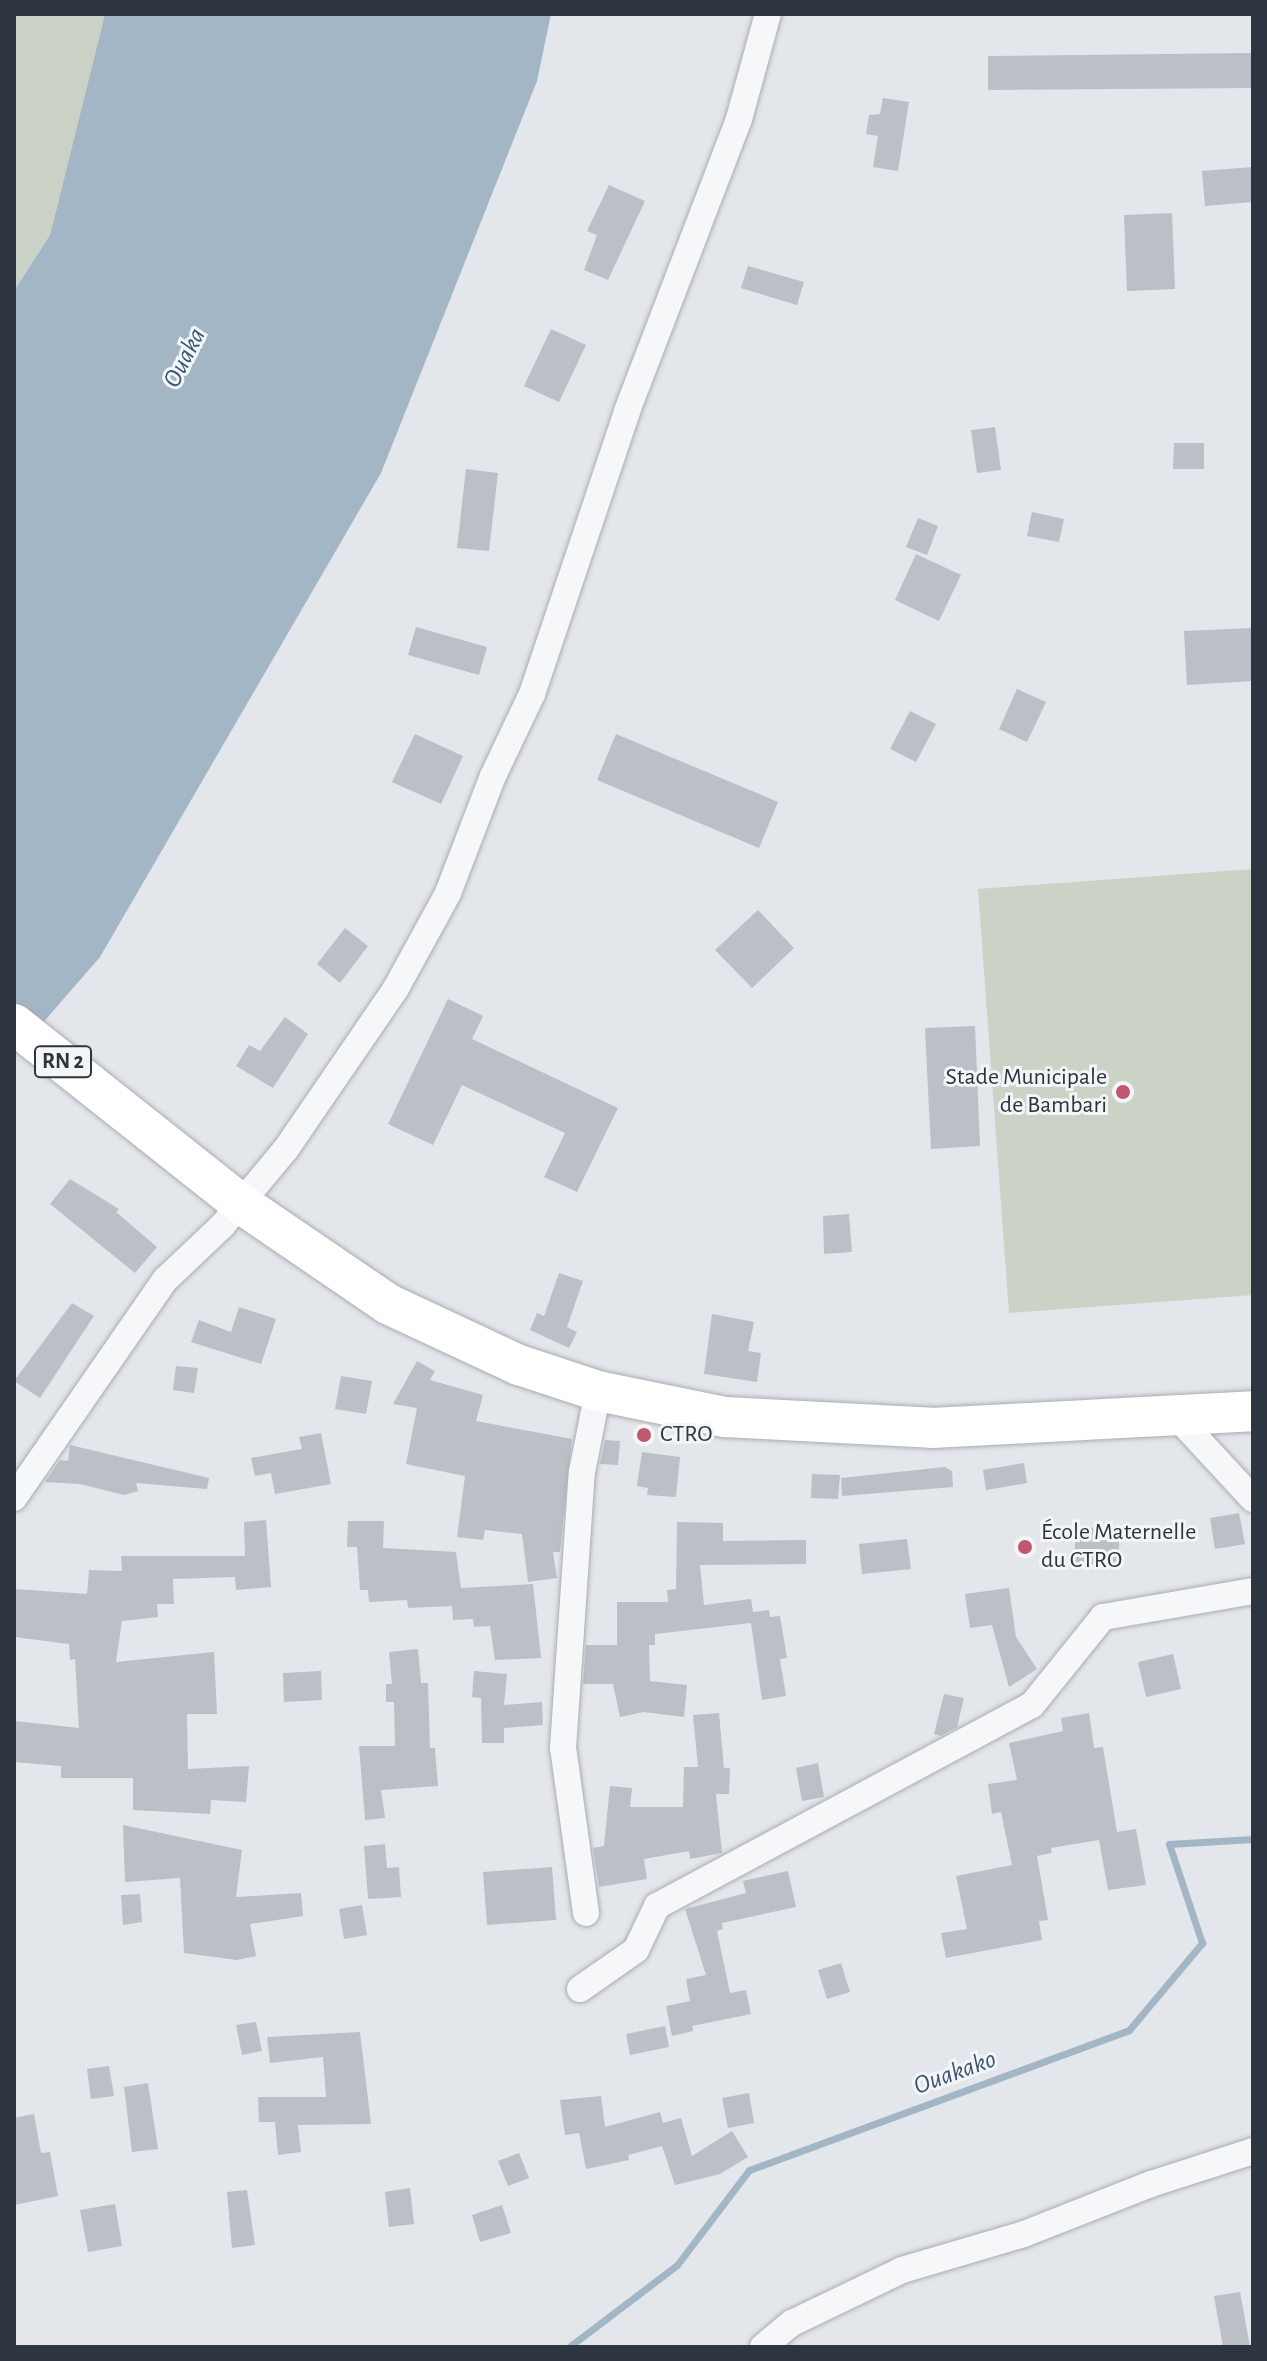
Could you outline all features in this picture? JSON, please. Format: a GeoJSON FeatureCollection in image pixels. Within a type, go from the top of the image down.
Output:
{"type":"FeatureCollection","features":[{"type":"Feature","properties":{"kind":"main road","name":"RN 2"},"geometry":{"type":"LineString","coordinates":[[14,1024],[240,1203],[388,1304],[519,1365],[598,1391],[725,1417],[932,1428],[1253,1411]]}},
{"type":"Feature","properties":{"kind":"street"},"geometry":{"type":"LineString","coordinates":[[14,1498],[165,1280],[240,1203],[286,1149],[363,1039],[448,893],[493,776],[532,694],[633,396],[739,119],[768,14]]}},
{"type":"Feature","properties":{"kind":"street"},"geometry":{"type":"LineString","coordinates":[[586,1913],[563,1748],[582,1472],[598,1391]]}},
{"type":"Feature","properties":{"kind":"street"},"geometry":{"type":"LineString","coordinates":[[1177,1417],[1253,1499]]}},
{"type":"Feature","properties":{"kind":"street"},"geometry":{"type":"LineString","coordinates":[[580,1989],[636,1950],[657,1906],[1032,1705],[1103,1617],[1253,1591]]}},
{"type":"Feature","properties":{"kind":"street"},"geometry":{"type":"LineString","coordinates":[[763,2347],[792,2323],[902,2270],[1024,2234],[1151,2184],[1253,2151]]}},
{"type":"Feature","properties":{"kind":"green space"},"geometry":{"type":"Polygon","coordinates":[[[14,14],[105,14],[50,235],[14,291],[14,14]]]}},
{"type":"Feature","properties":{"kind":"green space","name":"Stade Municipale de Bambari"},"geometry":{"type":"Polygon","coordinates":[[[1253,869],[1253,1295],[1009,1313],[978,889],[1253,869]]]}},
{"type":"Feature","properties":{"kind":"water","name":"Ouaka"},"geometry":{"type":"Polygon","coordinates":[[[105,14],[551,14],[537,81],[381,473],[100,957],[14,1056],[14,291],[50,235],[105,14]]]}},
{"type":"Feature","properties":{"kind":"building"},"geometry":{"type":"Polygon","coordinates":[[[1253,53],[1253,88],[988,90],[988,56],[1253,53]]]}},
{"type":"Feature","properties":{"kind":"building"},"geometry":{"type":"Polygon","coordinates":[[[883,98],[909,102],[898,171],[873,167],[878,136],[866,134],[869,115],[880,114],[883,98]]]}},
{"type":"Feature","properties":{"kind":"building"},"geometry":{"type":"Polygon","coordinates":[[[1253,167],[1253,202],[1205,206],[1202,171],[1253,167]]]}},
{"type":"Feature","properties":{"kind":"building"},"geometry":{"type":"Polygon","coordinates":[[[609,185],[645,201],[608,280],[584,270],[597,235],[587,231],[609,185]]]}},
{"type":"Feature","properties":{"kind":"building"},"geometry":{"type":"Polygon","coordinates":[[[1172,213],[1175,289],[1127,291],[1124,215],[1172,213]]]}},
{"type":"Feature","properties":{"kind":"building"},"geometry":{"type":"Polygon","coordinates":[[[748,266],[804,282],[797,305],[741,288],[748,266]]]}},
{"type":"Feature","properties":{"kind":"building"},"geometry":{"type":"Polygon","coordinates":[[[551,329],[586,345],[559,402],[524,386],[551,329]]]}},
{"type":"Feature","properties":{"kind":"building"},"geometry":{"type":"Polygon","coordinates":[[[995,427],[1001,470],[977,473],[971,430],[995,427]]]}},
{"type":"Feature","properties":{"kind":"building"},"geometry":{"type":"Polygon","coordinates":[[[1174,443],[1204,443],[1204,469],[1173,469],[1174,443]]]}},
{"type":"Feature","properties":{"kind":"building"},"geometry":{"type":"Polygon","coordinates":[[[466,469],[498,473],[489,551],[457,548],[466,469]]]}},
{"type":"Feature","properties":{"kind":"building"},"geometry":{"type":"Polygon","coordinates":[[[1032,512],[1064,519],[1059,542],[1027,536],[1032,512]]]}},
{"type":"Feature","properties":{"kind":"building"},"geometry":{"type":"Polygon","coordinates":[[[918,518],[938,526],[927,555],[906,547],[918,518]]]}},
{"type":"Feature","properties":{"kind":"building"},"geometry":{"type":"Polygon","coordinates":[[[916,554],[961,575],[939,621],[895,600],[916,554]]]}},
{"type":"Feature","properties":{"kind":"building"},"geometry":{"type":"Polygon","coordinates":[[[416,627],[487,647],[479,675],[408,655],[416,627]]]}},
{"type":"Feature","properties":{"kind":"building"},"geometry":{"type":"Polygon","coordinates":[[[1253,628],[1253,681],[1187,685],[1184,631],[1253,628]]]}},
{"type":"Feature","properties":{"kind":"building"},"geometry":{"type":"Polygon","coordinates":[[[1017,689],[1046,702],[1027,742],[999,729],[1017,689]]]}},
{"type":"Feature","properties":{"kind":"building"},"geometry":{"type":"Polygon","coordinates":[[[910,711],[936,724],[916,762],[890,749],[910,711]]]}},
{"type":"Feature","properties":{"kind":"building"},"geometry":{"type":"Polygon","coordinates":[[[415,734],[463,756],[441,804],[392,782],[415,734]]]}},
{"type":"Feature","properties":{"kind":"building"},"geometry":{"type":"Polygon","coordinates":[[[616,734],[778,802],[759,848],[597,780],[616,734]]]}},
{"type":"Feature","properties":{"kind":"building"},"geometry":{"type":"Polygon","coordinates":[[[758,910],[794,948],[752,988],[715,950],[758,910]]]}},
{"type":"Feature","properties":{"kind":"building"},"geometry":{"type":"Polygon","coordinates":[[[345,928],[368,946],[340,983],[317,964],[345,928]]]}},
{"type":"Feature","properties":{"kind":"building"},"geometry":{"type":"Polygon","coordinates":[[[448,999],[483,1016],[472,1039],[618,1108],[577,1192],[544,1177],[565,1133],[462,1085],[433,1145],[388,1124],[448,999]]]}},
{"type":"Feature","properties":{"kind":"building"},"geometry":{"type":"Polygon","coordinates":[[[285,1017],[308,1034],[273,1088],[236,1066],[249,1045],[260,1051],[285,1017]]]}},
{"type":"Feature","properties":{"kind":"building"},"geometry":{"type":"Polygon","coordinates":[[[975,1026],[980,1146],[931,1149],[925,1028],[975,1026]]]}},
{"type":"Feature","properties":{"kind":"building"},"geometry":{"type":"Polygon","coordinates":[[[70,1179],[119,1209],[116,1212],[157,1247],[135,1273],[50,1204],[70,1179]]]}},
{"type":"Feature","properties":{"kind":"building"},"geometry":{"type":"Polygon","coordinates":[[[849,1214],[852,1252],[824,1254],[823,1216],[849,1214]]]}},
{"type":"Feature","properties":{"kind":"building"},"geometry":{"type":"Polygon","coordinates":[[[559,1273],[583,1281],[567,1327],[577,1332],[569,1348],[530,1330],[537,1313],[544,1316],[559,1273]]]}},
{"type":"Feature","properties":{"kind":"building"},"geometry":{"type":"Polygon","coordinates":[[[72,1303],[94,1316],[40,1398],[14,1381],[72,1303]]]}},
{"type":"Feature","properties":{"kind":"building"},"geometry":{"type":"Polygon","coordinates":[[[239,1307],[276,1319],[261,1364],[191,1342],[199,1320],[231,1332],[239,1307]]]}},
{"type":"Feature","properties":{"kind":"building"},"geometry":{"type":"Polygon","coordinates":[[[712,1314],[754,1322],[748,1351],[761,1353],[757,1382],[704,1374],[712,1314]]]}},
{"type":"Feature","properties":{"kind":"building"},"geometry":{"type":"Polygon","coordinates":[[[417,1361],[435,1371],[430,1380],[483,1395],[476,1421],[572,1439],[560,1552],[553,1552],[557,1578],[528,1582],[522,1534],[485,1530],[483,1540],[457,1537],[465,1476],[406,1464],[417,1408],[393,1404],[417,1361]]]}},
{"type":"Feature","properties":{"kind":"building"},"geometry":{"type":"Polygon","coordinates":[[[176,1366],[198,1368],[194,1393],[173,1390],[176,1366]]]}},
{"type":"Feature","properties":{"kind":"building"},"geometry":{"type":"Polygon","coordinates":[[[341,1376],[372,1381],[366,1414],[335,1409],[341,1376]]]}},
{"type":"Feature","properties":{"kind":"building"},"geometry":{"type":"Polygon","coordinates":[[[321,1433],[331,1484],[275,1494],[271,1473],[255,1476],[251,1458],[302,1449],[299,1437],[321,1433]]]}},
{"type":"Feature","properties":{"kind":"building"},"geometry":{"type":"Polygon","coordinates":[[[605,1440],[620,1441],[618,1465],[600,1464],[605,1440]]]}},
{"type":"Feature","properties":{"kind":"building"},"geometry":{"type":"Polygon","coordinates":[[[70,1445],[209,1478],[207,1489],[136,1483],[138,1491],[124,1495],[80,1484],[45,1482],[60,1460],[68,1461],[70,1445]]]}},
{"type":"Feature","properties":{"kind":"building"},"geometry":{"type":"Polygon","coordinates":[[[642,1452],[680,1457],[676,1497],[647,1495],[648,1488],[637,1486],[642,1452]]]}},
{"type":"Feature","properties":{"kind":"building"},"geometry":{"type":"Polygon","coordinates":[[[1024,1463],[1027,1483],[986,1490],[983,1470],[1024,1463]]]}},
{"type":"Feature","properties":{"kind":"building"},"geometry":{"type":"Polygon","coordinates":[[[945,1467],[952,1471],[953,1487],[842,1496],[841,1478],[945,1467]]]}},
{"type":"Feature","properties":{"kind":"building"},"geometry":{"type":"Polygon","coordinates":[[[812,1474],[840,1475],[838,1499],[811,1498],[812,1474]]]}},
{"type":"Feature","properties":{"kind":"building"},"geometry":{"type":"Polygon","coordinates":[[[1239,1513],[1245,1544],[1215,1549],[1210,1518],[1239,1513]]]}},
{"type":"Feature","properties":{"kind":"building"},"geometry":{"type":"Polygon","coordinates":[[[266,1520],[271,1587],[236,1590],[235,1577],[173,1579],[174,1604],[157,1604],[158,1617],[122,1621],[116,1662],[214,1652],[217,1714],[187,1714],[188,1769],[249,1766],[246,1802],[211,1800],[210,1814],[133,1810],[133,1778],[61,1778],[61,1766],[14,1762],[14,1721],[79,1728],[75,1659],[70,1660],[69,1644],[14,1637],[14,1589],[87,1594],[89,1570],[122,1571],[121,1556],[245,1556],[244,1522],[266,1520]]]}},
{"type":"Feature","properties":{"kind":"building"},"geometry":{"type":"Polygon","coordinates":[[[348,1521],[384,1521],[383,1548],[456,1552],[461,1588],[533,1584],[541,1658],[495,1660],[490,1626],[474,1627],[473,1619],[453,1620],[452,1606],[408,1608],[407,1600],[369,1602],[368,1590],[360,1590],[357,1547],[347,1547],[348,1521]]]}},
{"type":"Feature","properties":{"kind":"building"},"geometry":{"type":"Polygon","coordinates":[[[677,1522],[723,1523],[723,1541],[806,1540],[806,1564],[700,1565],[704,1605],[751,1599],[753,1612],[769,1610],[770,1617],[780,1616],[787,1658],[780,1659],[786,1696],[762,1700],[751,1623],[655,1634],[655,1645],[649,1645],[650,1681],[687,1685],[684,1717],[644,1712],[620,1717],[613,1684],[583,1684],[586,1645],[617,1645],[617,1602],[668,1602],[667,1590],[676,1589],[677,1522]]]}},
{"type":"Feature","properties":{"kind":"building"},"geometry":{"type":"Polygon","coordinates":[[[1076,1527],[1120,1529],[1118,1566],[1074,1564],[1076,1527]]]}},
{"type":"Feature","properties":{"kind":"building"},"geometry":{"type":"Polygon","coordinates":[[[907,1539],[911,1569],[862,1574],[859,1544],[907,1539]]]}},
{"type":"Feature","properties":{"kind":"building"},"geometry":{"type":"Polygon","coordinates":[[[1009,1588],[1016,1637],[1037,1669],[1009,1687],[992,1625],[970,1628],[965,1594],[1009,1588]]]}},
{"type":"Feature","properties":{"kind":"building"},"geometry":{"type":"Polygon","coordinates":[[[418,1649],[421,1683],[428,1683],[430,1748],[435,1748],[438,1786],[381,1790],[385,1818],[365,1820],[359,1746],[395,1746],[394,1702],[386,1702],[386,1684],[392,1684],[389,1652],[418,1649]]]}},
{"type":"Feature","properties":{"kind":"building"},"geometry":{"type":"Polygon","coordinates":[[[1173,1654],[1181,1689],[1146,1697],[1138,1662],[1173,1654]]]}},
{"type":"Feature","properties":{"kind":"building"},"geometry":{"type":"Polygon","coordinates":[[[321,1671],[322,1700],[284,1702],[283,1673],[321,1671]]]}},
{"type":"Feature","properties":{"kind":"building"},"geometry":{"type":"Polygon","coordinates":[[[474,1671],[507,1674],[504,1705],[542,1702],[543,1725],[504,1728],[504,1743],[482,1743],[481,1698],[472,1697],[474,1671]]]}},
{"type":"Feature","properties":{"kind":"building"},"geometry":{"type":"Polygon","coordinates":[[[944,1694],[964,1698],[957,1727],[941,1736],[934,1734],[944,1694]]]}},
{"type":"Feature","properties":{"kind":"building"},"geometry":{"type":"Polygon","coordinates":[[[719,1713],[724,1768],[730,1768],[729,1794],[716,1794],[722,1853],[690,1859],[689,1851],[644,1859],[647,1879],[599,1887],[593,1848],[604,1846],[610,1786],[632,1788],[630,1807],[683,1807],[684,1767],[698,1767],[693,1715],[719,1713]]]}},
{"type":"Feature","properties":{"kind":"building"},"geometry":{"type":"Polygon","coordinates":[[[1089,1713],[1094,1748],[1103,1747],[1117,1832],[1136,1829],[1146,1885],[1108,1890],[1099,1840],[1051,1848],[1052,1853],[1037,1856],[1048,1920],[1039,1921],[1042,1940],[946,1958],[941,1933],[967,1929],[956,1876],[1012,1865],[1001,1812],[992,1814],[988,1784],[1017,1780],[1009,1743],[1063,1731],[1061,1718],[1089,1713]]]}},
{"type":"Feature","properties":{"kind":"building"},"geometry":{"type":"Polygon","coordinates":[[[818,1763],[824,1797],[802,1801],[796,1768],[818,1763]]]}},
{"type":"Feature","properties":{"kind":"building"},"geometry":{"type":"Polygon","coordinates":[[[123,1825],[242,1850],[236,1897],[301,1893],[303,1916],[250,1924],[256,1956],[237,1960],[184,1953],[180,1878],[125,1882],[123,1825]]]}},
{"type":"Feature","properties":{"kind":"building"},"geometry":{"type":"Polygon","coordinates":[[[385,1844],[387,1868],[399,1867],[401,1897],[368,1899],[364,1846],[385,1844]]]}},
{"type":"Feature","properties":{"kind":"building"},"geometry":{"type":"Polygon","coordinates":[[[552,1867],[556,1920],[487,1925],[483,1872],[552,1867]]]}},
{"type":"Feature","properties":{"kind":"building"},"geometry":{"type":"Polygon","coordinates":[[[788,1871],[796,1907],[722,1923],[723,1929],[717,1931],[730,1993],[746,1990],[751,2014],[692,2026],[693,2031],[672,2036],[666,2006],[690,2001],[686,1979],[706,1975],[685,1909],[746,1893],[743,1881],[788,1871]]]}},
{"type":"Feature","properties":{"kind":"building"},"geometry":{"type":"Polygon","coordinates":[[[140,1894],[142,1922],[123,1925],[121,1895],[140,1894]]]}},
{"type":"Feature","properties":{"kind":"building"},"geometry":{"type":"Polygon","coordinates":[[[362,1905],[367,1935],[344,1939],[339,1909],[362,1905]]]}},
{"type":"Feature","properties":{"kind":"building"},"geometry":{"type":"Polygon","coordinates":[[[841,1963],[850,1992],[827,1999],[818,1970],[841,1963]]]}},
{"type":"Feature","properties":{"kind":"building"},"geometry":{"type":"Polygon","coordinates":[[[256,2022],[262,2051],[242,2055],[236,2025],[256,2022]]]}},
{"type":"Feature","properties":{"kind":"building"},"geometry":{"type":"Polygon","coordinates":[[[665,2026],[669,2047],[630,2055],[626,2034],[665,2026]]]}},
{"type":"Feature","properties":{"kind":"building"},"geometry":{"type":"Polygon","coordinates":[[[360,2032],[371,2124],[298,2125],[301,2152],[278,2155],[275,2122],[259,2122],[258,2097],[326,2097],[323,2057],[270,2063],[267,2037],[360,2032]]]}},
{"type":"Feature","properties":{"kind":"building"},"geometry":{"type":"Polygon","coordinates":[[[109,2066],[114,2096],[91,2099],[87,2069],[109,2066]]]}},
{"type":"Feature","properties":{"kind":"building"},"geometry":{"type":"Polygon","coordinates":[[[148,2083],[158,2149],[132,2152],[124,2087],[148,2083]]]}},
{"type":"Feature","properties":{"kind":"building"},"geometry":{"type":"Polygon","coordinates":[[[749,2093],[754,2123],[728,2128],[722,2098],[749,2093]]]}},
{"type":"Feature","properties":{"kind":"building"},"geometry":{"type":"Polygon","coordinates":[[[601,2096],[605,2127],[660,2112],[663,2123],[681,2118],[692,2156],[732,2131],[748,2157],[720,2174],[675,2185],[662,2146],[628,2155],[629,2160],[586,2169],[579,2133],[565,2135],[560,2100],[601,2096]]]}},
{"type":"Feature","properties":{"kind":"building"},"geometry":{"type":"Polygon","coordinates":[[[34,2114],[41,2153],[50,2152],[58,2196],[14,2205],[14,2118],[34,2114]]]}},
{"type":"Feature","properties":{"kind":"building"},"geometry":{"type":"Polygon","coordinates":[[[519,2153],[529,2178],[508,2186],[498,2161],[519,2153]]]}},
{"type":"Feature","properties":{"kind":"building"},"geometry":{"type":"Polygon","coordinates":[[[410,2188],[414,2224],[389,2227],[385,2192],[410,2188]]]}},
{"type":"Feature","properties":{"kind":"building"},"geometry":{"type":"Polygon","coordinates":[[[247,2190],[255,2245],[232,2248],[227,2192],[247,2190]]]}},
{"type":"Feature","properties":{"kind":"building"},"geometry":{"type":"Polygon","coordinates":[[[115,2204],[122,2246],[88,2252],[80,2210],[115,2204]]]}},
{"type":"Feature","properties":{"kind":"building"},"geometry":{"type":"Polygon","coordinates":[[[502,2205],[511,2233],[480,2242],[472,2215],[502,2205]]]}},
{"type":"Feature","properties":{"kind":"building"},"geometry":{"type":"Polygon","coordinates":[[[1240,2292],[1250,2347],[1223,2347],[1214,2296],[1240,2292]]]}},
{"type":"Feature","properties":{"kind":"waterway","name":"Ouakako"},"geometry":{"type":"LineString","coordinates":[[569,2347],[677,2265],[749,2170],[1129,2030],[1202,1943],[1169,1844],[1253,1839]]}},
{"type":"Feature","properties":{"kind":"place","name":"Stade Municipale de Bambari"},"geometry":{"type":"Point","coordinates":[1123,1092]}},
{"type":"Feature","properties":{"kind":"place","name":"CTRO"},"geometry":{"type":"Point","coordinates":[644,1435]}},
{"type":"Feature","properties":{"kind":"place","name":"École Maternelle du CTRO"},"geometry":{"type":"Point","coordinates":[1025,1547]}}]}
